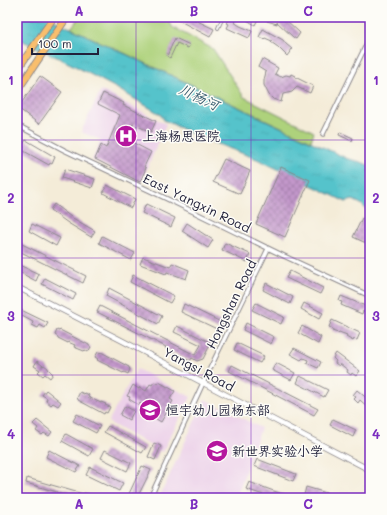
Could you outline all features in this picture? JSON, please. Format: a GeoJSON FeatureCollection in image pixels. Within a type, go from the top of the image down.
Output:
{"type":"FeatureCollection","features":[{"type":"Feature","properties":{"kind":"main road"},"geometry":{"type":"LineString","coordinates":[[17,91],[67,17]]}},
{"type":"Feature","properties":{"kind":"main road"},"geometry":{"type":"LineString","coordinates":[[17,70],[54,18]]}},
{"type":"Feature","properties":{"kind":"street"},"geometry":{"type":"LineString","coordinates":[[323,134],[370,37]]}},
{"type":"Feature","properties":{"kind":"street","name":"East Yangxin Road"},"geometry":{"type":"LineString","coordinates":[[17,125],[64,150],[370,296]]}},
{"type":"Feature","properties":{"kind":"street","name":"Hongshan Road"},"geometry":{"type":"LineString","coordinates":[[150,498],[268,248]]}},
{"type":"Feature","properties":{"kind":"street","name":"Yangsi Road"},"geometry":{"type":"LineString","coordinates":[[17,287],[370,470]]}},
{"type":"Feature","properties":{"kind":"lane"},"geometry":{"type":"LineString","coordinates":[[218,28],[223,17]]}},
{"type":"Feature","properties":{"kind":"shaded area","name":"上海杨思医院"},"geometry":{"type":"Polygon","coordinates":[[[101,90],[166,124],[141,183],[92,160],[101,140],[81,132],[101,90]]]}},
{"type":"Feature","properties":{"kind":"shaded area","name":"恒宇幼儿园杨东部"},"geometry":{"type":"Polygon","coordinates":[[[137,369],[191,397],[162,452],[108,422],[137,369]]]}},
{"type":"Feature","properties":{"kind":"shaded area","name":"新世界实验小学"},"geometry":{"type":"Polygon","coordinates":[[[205,399],[261,428],[236,498],[159,498],[205,399]]]}},
{"type":"Feature","properties":{"kind":"green space"},"geometry":{"type":"Polygon","coordinates":[[[80,17],[168,17],[172,27],[213,49],[244,97],[314,132],[311,141],[71,28],[80,17]]]}},
{"type":"Feature","properties":{"kind":"water","name":"川杨河"},"geometry":{"type":"Polygon","coordinates":[[[17,17],[47,17],[348,159],[370,166],[370,213],[361,204],[353,200],[346,202],[257,159],[197,136],[164,120],[160,114],[118,89],[17,38],[17,17]]]}},
{"type":"Feature","properties":{"kind":"building"},"geometry":{"type":"Polygon","coordinates":[[[179,17],[189,17],[214,29],[210,37],[178,20],[179,17]]]}},
{"type":"Feature","properties":{"kind":"building"},"geometry":{"type":"Polygon","coordinates":[[[249,17],[259,17],[255,25],[247,20],[249,17]]]}},
{"type":"Feature","properties":{"kind":"building"},"geometry":{"type":"Polygon","coordinates":[[[268,17],[284,18],[300,33],[296,39],[277,22],[277,24],[267,21],[268,17]]]}},
{"type":"Feature","properties":{"kind":"building"},"geometry":{"type":"Polygon","coordinates":[[[230,18],[240,26],[252,31],[249,38],[227,28],[229,24],[227,23],[230,18]]]}},
{"type":"Feature","properties":{"kind":"building"},"geometry":{"type":"Polygon","coordinates":[[[263,29],[283,40],[292,49],[287,56],[271,42],[272,41],[259,37],[263,29]]]}},
{"type":"Feature","properties":{"kind":"building"},"geometry":{"type":"Polygon","coordinates":[[[175,38],[190,45],[188,48],[177,43],[170,58],[167,56],[175,38]]]}},
{"type":"Feature","properties":{"kind":"building"},"geometry":{"type":"Polygon","coordinates":[[[262,59],[278,68],[275,74],[281,77],[286,75],[290,76],[291,74],[313,86],[310,93],[297,87],[292,92],[283,94],[281,102],[273,99],[269,95],[264,85],[266,72],[258,67],[262,59]]]}},
{"type":"Feature","properties":{"kind":"building"},"geometry":{"type":"Polygon","coordinates":[[[40,76],[62,92],[39,124],[18,108],[40,76]]]}},
{"type":"Feature","properties":{"kind":"building"},"geometry":{"type":"Polygon","coordinates":[[[103,93],[124,103],[123,105],[156,121],[151,132],[133,124],[126,139],[151,152],[144,167],[146,168],[140,182],[95,159],[101,145],[106,148],[120,115],[98,104],[103,93]]]}},
{"type":"Feature","properties":{"kind":"building"},"geometry":{"type":"Polygon","coordinates":[[[340,132],[353,138],[352,141],[339,135],[340,132]]]}},
{"type":"Feature","properties":{"kind":"building"},"geometry":{"type":"Polygon","coordinates":[[[26,140],[55,157],[52,164],[50,163],[49,165],[22,150],[24,147],[22,146],[26,140]]]}},
{"type":"Feature","properties":{"kind":"building"},"geometry":{"type":"Polygon","coordinates":[[[224,159],[250,171],[240,194],[213,182],[224,159]]]}},
{"type":"Feature","properties":{"kind":"building"},"geometry":{"type":"Polygon","coordinates":[[[281,167],[310,180],[285,237],[256,224],[281,167]]]}},
{"type":"Feature","properties":{"kind":"building"},"geometry":{"type":"Polygon","coordinates":[[[65,169],[95,179],[92,188],[62,178],[65,169]]]}},
{"type":"Feature","properties":{"kind":"building"},"geometry":{"type":"Polygon","coordinates":[[[107,185],[135,199],[131,208],[103,193],[107,185]]]}},
{"type":"Feature","properties":{"kind":"building"},"geometry":{"type":"Polygon","coordinates":[[[54,204],[71,217],[95,231],[91,237],[50,210],[54,204]]]}},
{"type":"Feature","properties":{"kind":"building"},"geometry":{"type":"Polygon","coordinates":[[[146,204],[175,218],[171,227],[142,213],[146,204]]]}},
{"type":"Feature","properties":{"kind":"building"},"geometry":{"type":"Polygon","coordinates":[[[362,218],[370,222],[370,235],[366,243],[353,237],[362,218]]]}},
{"type":"Feature","properties":{"kind":"building"},"geometry":{"type":"Polygon","coordinates":[[[187,223],[213,240],[208,248],[182,231],[187,223]]]}},
{"type":"Feature","properties":{"kind":"building"},"geometry":{"type":"Polygon","coordinates":[[[32,224],[60,238],[56,246],[29,231],[32,224]]]}},
{"type":"Feature","properties":{"kind":"building"},"geometry":{"type":"Polygon","coordinates":[[[102,236],[135,253],[131,260],[99,243],[102,236]]]}},
{"type":"Feature","properties":{"kind":"building"},"geometry":{"type":"Polygon","coordinates":[[[20,243],[86,276],[83,283],[17,250],[20,243]]]}},
{"type":"Feature","properties":{"kind":"building"},"geometry":{"type":"Polygon","coordinates":[[[225,243],[250,254],[247,262],[222,250],[225,243]]]}},
{"type":"Feature","properties":{"kind":"building"},"geometry":{"type":"Polygon","coordinates":[[[143,257],[170,267],[172,263],[189,270],[186,279],[167,272],[166,274],[140,264],[143,257]]]}},
{"type":"Feature","properties":{"kind":"building"},"geometry":{"type":"Polygon","coordinates":[[[17,264],[39,274],[36,281],[17,271],[17,264]]]}},
{"type":"Feature","properties":{"kind":"building"},"geometry":{"type":"Polygon","coordinates":[[[290,271],[323,288],[320,294],[286,278],[290,271]]]}},
{"type":"Feature","properties":{"kind":"building"},"geometry":{"type":"Polygon","coordinates":[[[133,275],[174,296],[170,303],[130,282],[133,275]]]}},
{"type":"Feature","properties":{"kind":"building"},"geometry":{"type":"Polygon","coordinates":[[[45,278],[76,294],[73,300],[42,284],[45,278]]]}},
{"type":"Feature","properties":{"kind":"building"},"geometry":{"type":"Polygon","coordinates":[[[266,283],[293,297],[290,304],[263,290],[266,283]]]}},
{"type":"Feature","properties":{"kind":"building"},"geometry":{"type":"Polygon","coordinates":[[[109,288],[162,316],[158,324],[106,296],[109,288]]]}},
{"type":"Feature","properties":{"kind":"building"},"geometry":{"type":"Polygon","coordinates":[[[341,296],[368,307],[366,312],[363,311],[362,314],[341,305],[342,302],[339,301],[341,296]]]}},
{"type":"Feature","properties":{"kind":"building"},"geometry":{"type":"Polygon","coordinates":[[[256,303],[284,317],[281,324],[252,310],[256,303]]]}},
{"type":"Feature","properties":{"kind":"building"},"geometry":{"type":"Polygon","coordinates":[[[304,303],[323,313],[319,319],[301,309],[304,303]]]}},
{"type":"Feature","properties":{"kind":"building"},"geometry":{"type":"Polygon","coordinates":[[[184,304],[223,323],[219,330],[181,312],[184,304]]]}},
{"type":"Feature","properties":{"kind":"building"},"geometry":{"type":"Polygon","coordinates":[[[100,306],[195,355],[201,345],[174,332],[177,326],[211,343],[203,359],[197,361],[192,358],[190,361],[97,312],[100,306]]]}},
{"type":"Feature","properties":{"kind":"building"},"geometry":{"type":"Polygon","coordinates":[[[17,308],[48,323],[45,328],[40,325],[38,328],[32,325],[33,322],[22,316],[20,319],[17,317],[17,308]]]}},
{"type":"Feature","properties":{"kind":"building"},"geometry":{"type":"Polygon","coordinates":[[[332,320],[360,333],[357,340],[354,339],[353,341],[346,337],[347,335],[332,331],[333,329],[329,327],[332,320]]]}},
{"type":"Feature","properties":{"kind":"building"},"geometry":{"type":"Polygon","coordinates":[[[246,323],[274,337],[271,344],[243,330],[246,323]]]}},
{"type":"Feature","properties":{"kind":"building"},"geometry":{"type":"Polygon","coordinates":[[[302,326],[321,337],[318,344],[298,333],[302,326]]]}},
{"type":"Feature","properties":{"kind":"building"},"geometry":{"type":"Polygon","coordinates":[[[57,330],[60,330],[89,345],[91,347],[88,352],[74,347],[75,345],[58,338],[55,335],[57,330]]]}},
{"type":"Feature","properties":{"kind":"building"},"geometry":{"type":"Polygon","coordinates":[[[237,343],[264,356],[260,363],[234,350],[237,343]]]}},
{"type":"Feature","properties":{"kind":"building"},"geometry":{"type":"Polygon","coordinates":[[[294,348],[321,362],[318,368],[307,363],[308,360],[303,358],[301,360],[290,354],[294,348]]]}},
{"type":"Feature","properties":{"kind":"building"},"geometry":{"type":"Polygon","coordinates":[[[98,352],[101,352],[129,367],[130,369],[128,374],[97,360],[98,359],[95,357],[98,352]]]}},
{"type":"Feature","properties":{"kind":"building"},"geometry":{"type":"Polygon","coordinates":[[[336,353],[360,371],[356,376],[347,372],[348,370],[340,364],[339,366],[335,363],[336,361],[333,358],[336,353]]]}},
{"type":"Feature","properties":{"kind":"building"},"geometry":{"type":"Polygon","coordinates":[[[37,361],[48,368],[53,374],[50,378],[45,374],[43,376],[38,372],[40,370],[34,366],[37,361]]]}},
{"type":"Feature","properties":{"kind":"building"},"geometry":{"type":"Polygon","coordinates":[[[276,363],[295,373],[291,380],[272,370],[276,363]]]}},
{"type":"Feature","properties":{"kind":"building"},"geometry":{"type":"Polygon","coordinates":[[[232,365],[318,409],[314,415],[229,371],[232,365]]]}},
{"type":"Feature","properties":{"kind":"building"},"geometry":{"type":"Polygon","coordinates":[[[300,376],[328,390],[324,397],[297,383],[300,376]]]}},
{"type":"Feature","properties":{"kind":"building"},"geometry":{"type":"Polygon","coordinates":[[[154,382],[158,384],[159,382],[175,391],[170,399],[173,401],[161,422],[153,417],[156,412],[140,403],[139,405],[127,396],[133,385],[146,391],[150,384],[152,385],[154,382]]]}},
{"type":"Feature","properties":{"kind":"building"},"geometry":{"type":"Polygon","coordinates":[[[46,390],[61,402],[58,406],[53,403],[51,405],[46,401],[47,398],[42,395],[46,390]]]}},
{"type":"Feature","properties":{"kind":"building"},"geometry":{"type":"Polygon","coordinates":[[[357,390],[370,401],[370,409],[360,400],[358,403],[354,399],[356,397],[353,395],[357,390]]]}},
{"type":"Feature","properties":{"kind":"building"},"geometry":{"type":"Polygon","coordinates":[[[80,392],[89,395],[88,397],[110,407],[107,413],[105,412],[104,414],[78,400],[77,398],[80,392]]]}},
{"type":"Feature","properties":{"kind":"building"},"geometry":{"type":"Polygon","coordinates":[[[125,406],[134,411],[129,420],[120,415],[125,406]]]}},
{"type":"Feature","properties":{"kind":"building"},"geometry":{"type":"Polygon","coordinates":[[[77,414],[100,426],[96,433],[73,421],[77,414]]]}},
{"type":"Feature","properties":{"kind":"building"},"geometry":{"type":"Polygon","coordinates":[[[333,419],[356,430],[353,437],[330,425],[333,419]]]}},
{"type":"Feature","properties":{"kind":"building"},"geometry":{"type":"Polygon","coordinates":[[[37,420],[52,432],[49,436],[44,433],[42,435],[36,431],[38,428],[33,424],[37,420]]]}},
{"type":"Feature","properties":{"kind":"building"},"geometry":{"type":"Polygon","coordinates":[[[108,426],[146,447],[142,453],[104,432],[108,426]]]}},
{"type":"Feature","properties":{"kind":"building"},"geometry":{"type":"Polygon","coordinates":[[[66,434],[93,449],[89,456],[62,441],[66,434]]]}},
{"type":"Feature","properties":{"kind":"building"},"geometry":{"type":"Polygon","coordinates":[[[154,443],[161,446],[155,460],[148,457],[154,443]]]}},
{"type":"Feature","properties":{"kind":"building"},"geometry":{"type":"Polygon","coordinates":[[[49,450],[80,466],[76,472],[46,457],[49,450]]]}},
{"type":"Feature","properties":{"kind":"building"},"geometry":{"type":"Polygon","coordinates":[[[105,450],[131,463],[127,471],[101,458],[105,450]]]}},
{"type":"Feature","properties":{"kind":"building"},"geometry":{"type":"Polygon","coordinates":[[[257,459],[296,474],[293,481],[254,466],[257,459]]]}},
{"type":"Feature","properties":{"kind":"building"},"geometry":{"type":"Polygon","coordinates":[[[142,466],[151,470],[137,498],[127,498],[142,466]]]}},
{"type":"Feature","properties":{"kind":"building"},"geometry":{"type":"Polygon","coordinates":[[[90,467],[123,483],[119,491],[86,475],[90,467]]]}},
{"type":"Feature","properties":{"kind":"building"},"geometry":{"type":"Polygon","coordinates":[[[27,478],[83,494],[84,493],[97,498],[73,498],[26,483],[27,478]]]}},
{"type":"Feature","properties":{"kind":"building"},"geometry":{"type":"Polygon","coordinates":[[[249,482],[293,498],[272,498],[246,489],[249,482]]]}},
{"type":"Feature","properties":{"kind":"building"},"geometry":{"type":"Polygon","coordinates":[[[306,487],[330,494],[328,498],[314,498],[304,495],[306,487]]]}},
{"type":"Feature","properties":{"kind":"place","name":"上海杨思医院"},"geometry":{"type":"Point","coordinates":[126,136]}},
{"type":"Feature","properties":{"kind":"place","name":"恒宇幼儿园杨东部"},"geometry":{"type":"Point","coordinates":[150,410]}},
{"type":"Feature","properties":{"kind":"place","name":"新世界实验小学"},"geometry":{"type":"Point","coordinates":[217,451]}}]}
